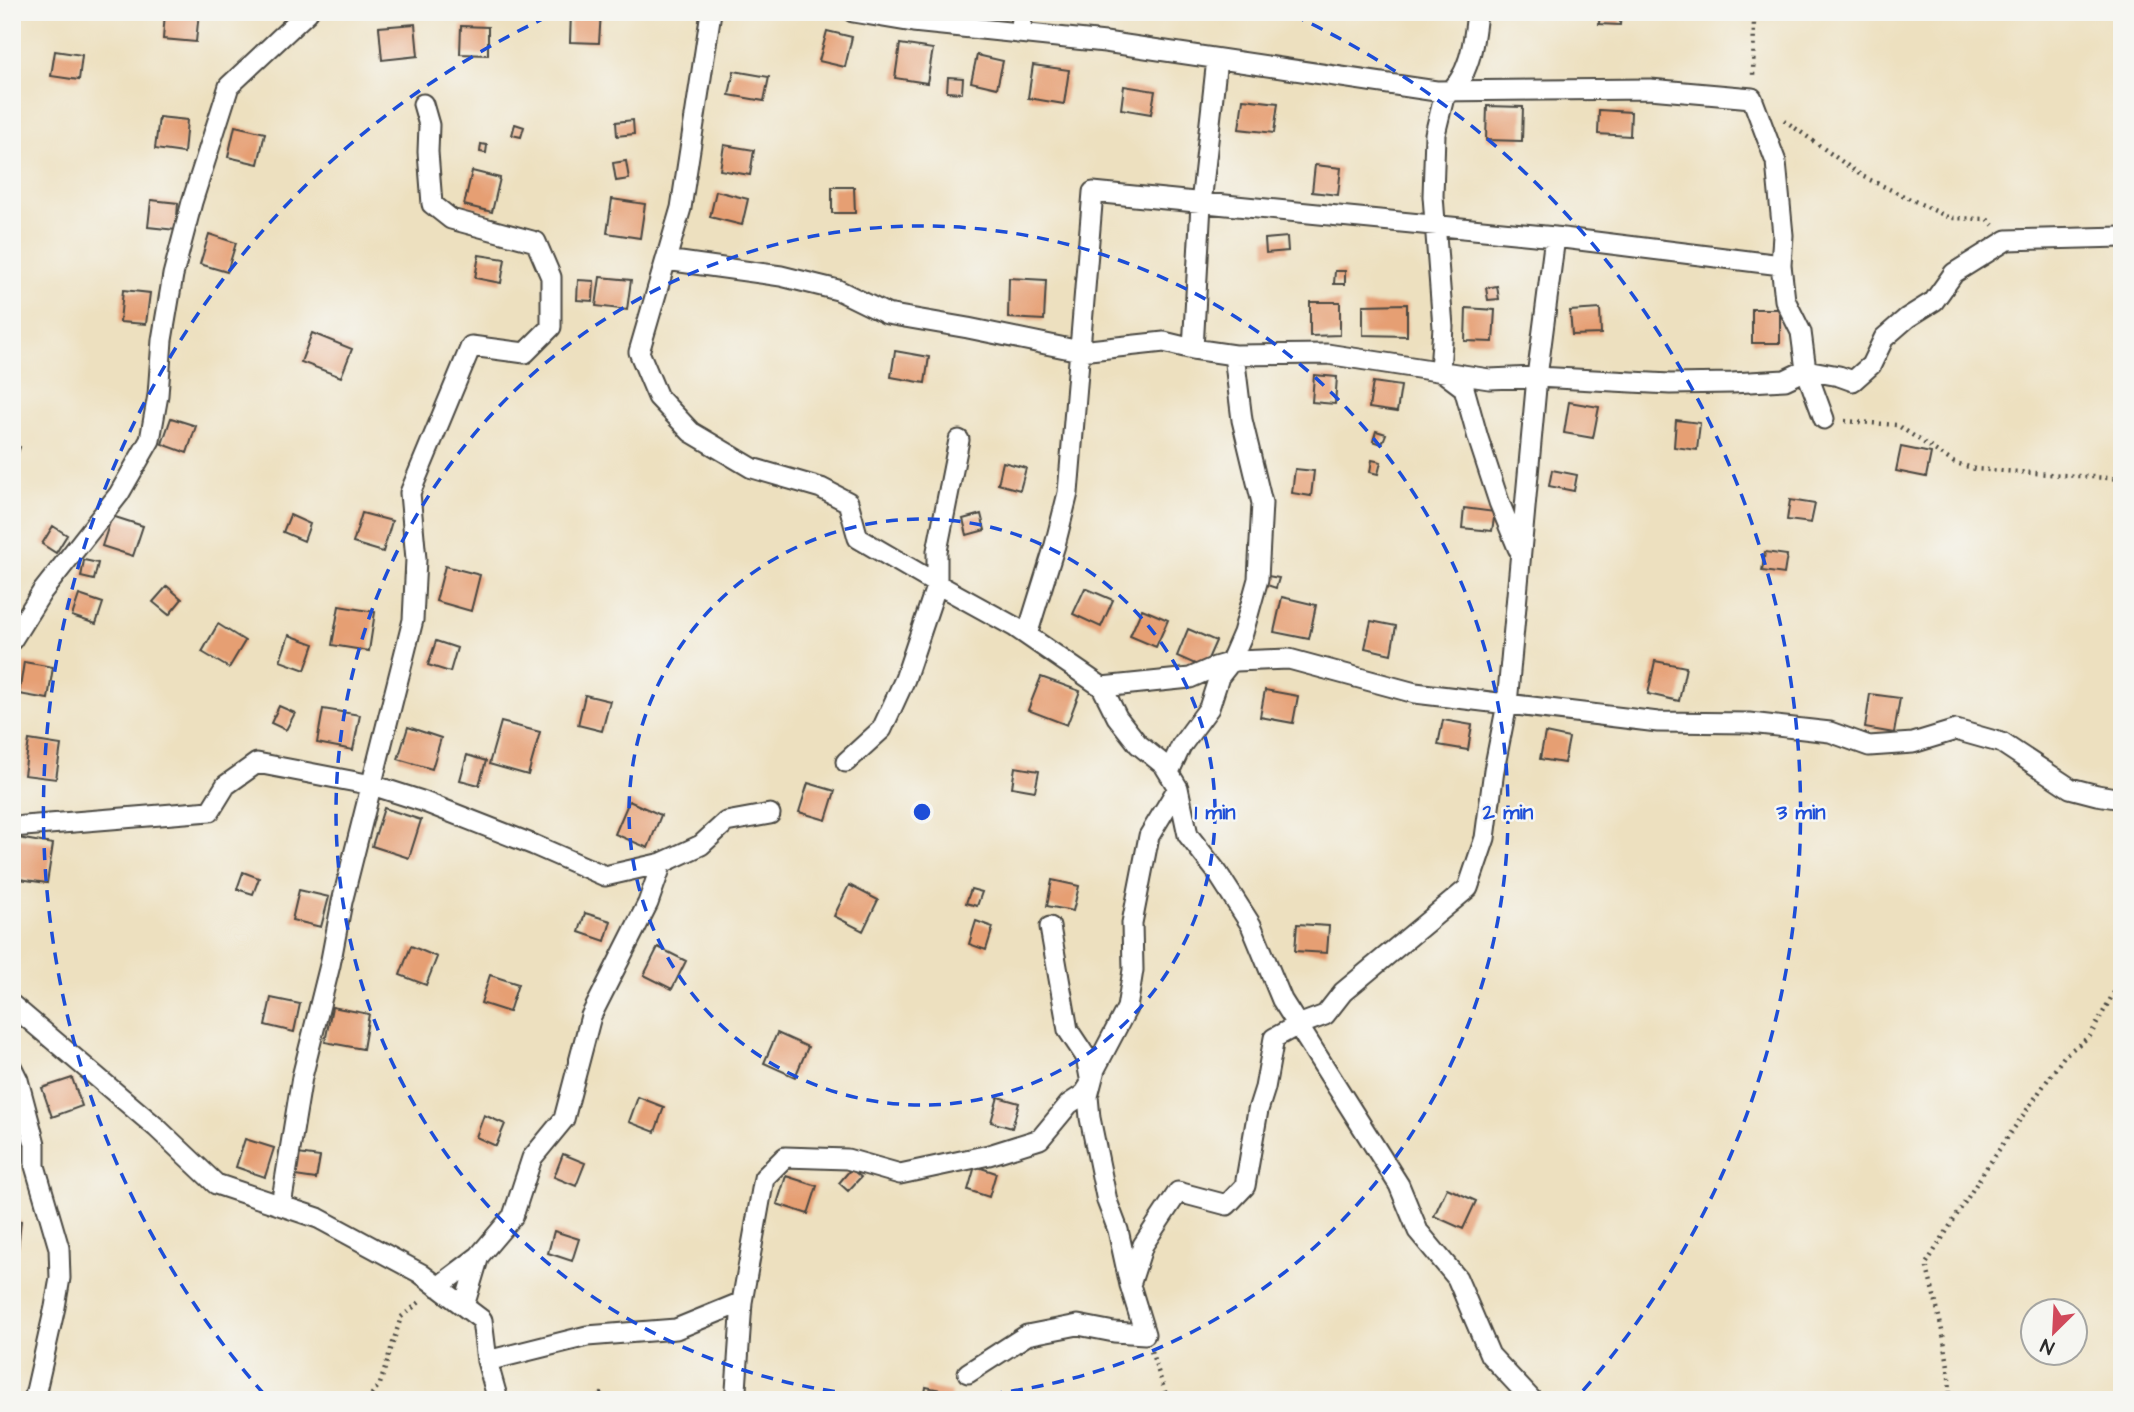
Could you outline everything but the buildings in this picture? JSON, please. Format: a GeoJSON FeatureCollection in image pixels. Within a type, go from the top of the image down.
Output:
{"type":"FeatureCollection","features":[{"type":"Feature","properties":{"kind":"street"},"geometry":{"type":"LineString","coordinates":[[12,640],[42,592],[119,494],[150,440],[173,275],[192,202],[229,86],[308,12]]}},
{"type":"Feature","properties":{"kind":"street"},"geometry":{"type":"LineString","coordinates":[[710,12],[681,208],[639,352],[658,397],[691,432],[752,468],[821,488],[848,502],[858,538],[1027,635],[1102,687],[1117,717],[1138,744],[1164,765],[1173,780],[1188,835],[1217,872],[1251,925],[1282,1000],[1399,1185],[1418,1231],[1457,1278],[1490,1355],[1532,1400]]}},
{"type":"Feature","properties":{"kind":"street"},"geometry":{"type":"LineString","coordinates":[[853,12],[913,22],[1105,42],[1436,91],[1650,89],[1752,98],[1776,162],[1783,234],[1781,265],[1785,300],[1801,332],[1806,370],[1824,419]]}},
{"type":"Feature","properties":{"kind":"street"},"geometry":{"type":"LineString","coordinates":[[1020,33],[1023,12]]}},
{"type":"Feature","properties":{"kind":"street"},"geometry":{"type":"LineString","coordinates":[[1440,370],[1443,327],[1433,196],[1435,134],[1444,97],[1453,91],[1466,69],[1477,12]]}},
{"type":"Feature","properties":{"kind":"street"},"geometry":{"type":"LineString","coordinates":[[1193,349],[1201,204],[1217,59]]}},
{"type":"Feature","properties":{"kind":"street"},"geometry":{"type":"LineString","coordinates":[[281,1205],[302,1077],[330,965],[342,902],[414,620],[416,559],[410,493],[471,346],[526,352],[551,327],[551,276],[536,242],[451,219],[432,204],[429,125],[423,104]]}},
{"type":"Feature","properties":{"kind":"street"},"geometry":{"type":"LineString","coordinates":[[1027,635],[1068,493],[1093,192],[1555,237],[1781,265]]}},
{"type":"Feature","properties":{"kind":"street"},"geometry":{"type":"LineString","coordinates":[[1130,1285],[1143,1245],[1178,1192],[1227,1205],[1245,1186],[1274,1038],[1325,1015],[1343,992],[1468,888],[1485,838],[1494,770],[1507,704],[1537,377],[1555,237]]}},
{"type":"Feature","properties":{"kind":"street"},"geometry":{"type":"LineString","coordinates":[[666,260],[781,276],[838,290],[887,314],[1080,351],[1164,342],[1234,355],[1327,354],[1489,379],[1537,377],[1670,384],[1720,383],[1784,380],[1806,370],[1839,376],[1853,382],[1871,365],[1884,338],[1907,318],[1934,301],[1954,273],[2007,240],[2122,237]]}},
{"type":"Feature","properties":{"kind":"street"},"geometry":{"type":"LineString","coordinates":[[968,1373],[1027,1335],[1078,1325],[1114,1332],[1146,1334],[1130,1285],[1118,1230],[1107,1201],[1088,1096],[1095,1069],[1127,1008],[1133,970],[1132,923],[1149,836],[1162,811],[1181,746],[1209,708],[1219,677],[1230,663],[1243,633],[1258,579],[1262,503],[1242,420],[1234,355]]}},
{"type":"Feature","properties":{"kind":"street"},"geometry":{"type":"LineString","coordinates":[[1440,370],[1464,388],[1499,502],[1520,552]]}},
{"type":"Feature","properties":{"kind":"street"},"geometry":{"type":"LineString","coordinates":[[846,762],[882,729],[905,679],[937,584],[936,551],[959,440]]}},
{"type":"Feature","properties":{"kind":"street"},"geometry":{"type":"LineString","coordinates":[[1102,687],[1190,678],[1236,661],[1289,659],[1415,693],[1658,722],[1750,723],[1830,732],[1869,746],[1913,743],[1956,730],[2002,743],[2070,788],[2122,799]]}},
{"type":"Feature","properties":{"kind":"street"},"geometry":{"type":"LineString","coordinates":[[12,827],[210,811],[226,785],[257,762],[372,785],[422,801],[605,876],[663,863],[702,845],[726,822],[770,814]]}},
{"type":"Feature","properties":{"kind":"street"},"geometry":{"type":"LineString","coordinates":[[439,1287],[479,1256],[513,1216],[532,1158],[564,1119],[591,1016],[648,903],[663,863]]}},
{"type":"Feature","properties":{"kind":"street"},"geometry":{"type":"LineString","coordinates":[[736,1390],[742,1302],[764,1178],[785,1157],[847,1159],[900,1174],[977,1158],[1040,1139],[1069,1104],[1084,1094],[1091,1083],[1086,1057],[1068,1030],[1050,926]]}},
{"type":"Feature","properties":{"kind":"street"},"geometry":{"type":"LineString","coordinates":[[12,1006],[157,1128],[216,1184],[318,1218],[420,1273],[482,1320],[487,1361],[498,1400]]}},
{"type":"Feature","properties":{"kind":"street"},"geometry":{"type":"LineString","coordinates":[[12,1068],[18,1080],[35,1144],[35,1166],[59,1248],[60,1278],[34,1400]]}},
{"type":"Feature","properties":{"kind":"street"},"geometry":{"type":"LineString","coordinates":[[464,1306],[479,1256]]}},
{"type":"Feature","properties":{"kind":"street"},"geometry":{"type":"LineString","coordinates":[[487,1361],[587,1336],[676,1329],[742,1302]]}},
{"type":"Feature","properties":{"kind":"path"},"geometry":{"type":"LineString","coordinates":[[1748,12],[1755,19],[1752,98],[1862,176],[1950,219],[1987,219],[2007,240]]}},
{"type":"Feature","properties":{"kind":"path"},"geometry":{"type":"LineString","coordinates":[[1824,419],[1897,425],[1953,462],[1975,469],[2122,479]]}},
{"type":"Feature","properties":{"kind":"path"},"geometry":{"type":"LineString","coordinates":[[1950,1400],[1950,1380],[1941,1324],[1926,1264],[1987,1167],[2065,1055],[2090,1036],[2117,986],[2122,982]]}},
{"type":"Feature","properties":{"kind":"path"},"geometry":{"type":"LineString","coordinates":[[367,1400],[380,1384],[401,1317],[439,1287]]}},
{"type":"Feature","properties":{"kind":"path"},"geometry":{"type":"LineString","coordinates":[[1146,1334],[1168,1400]]}}]}
